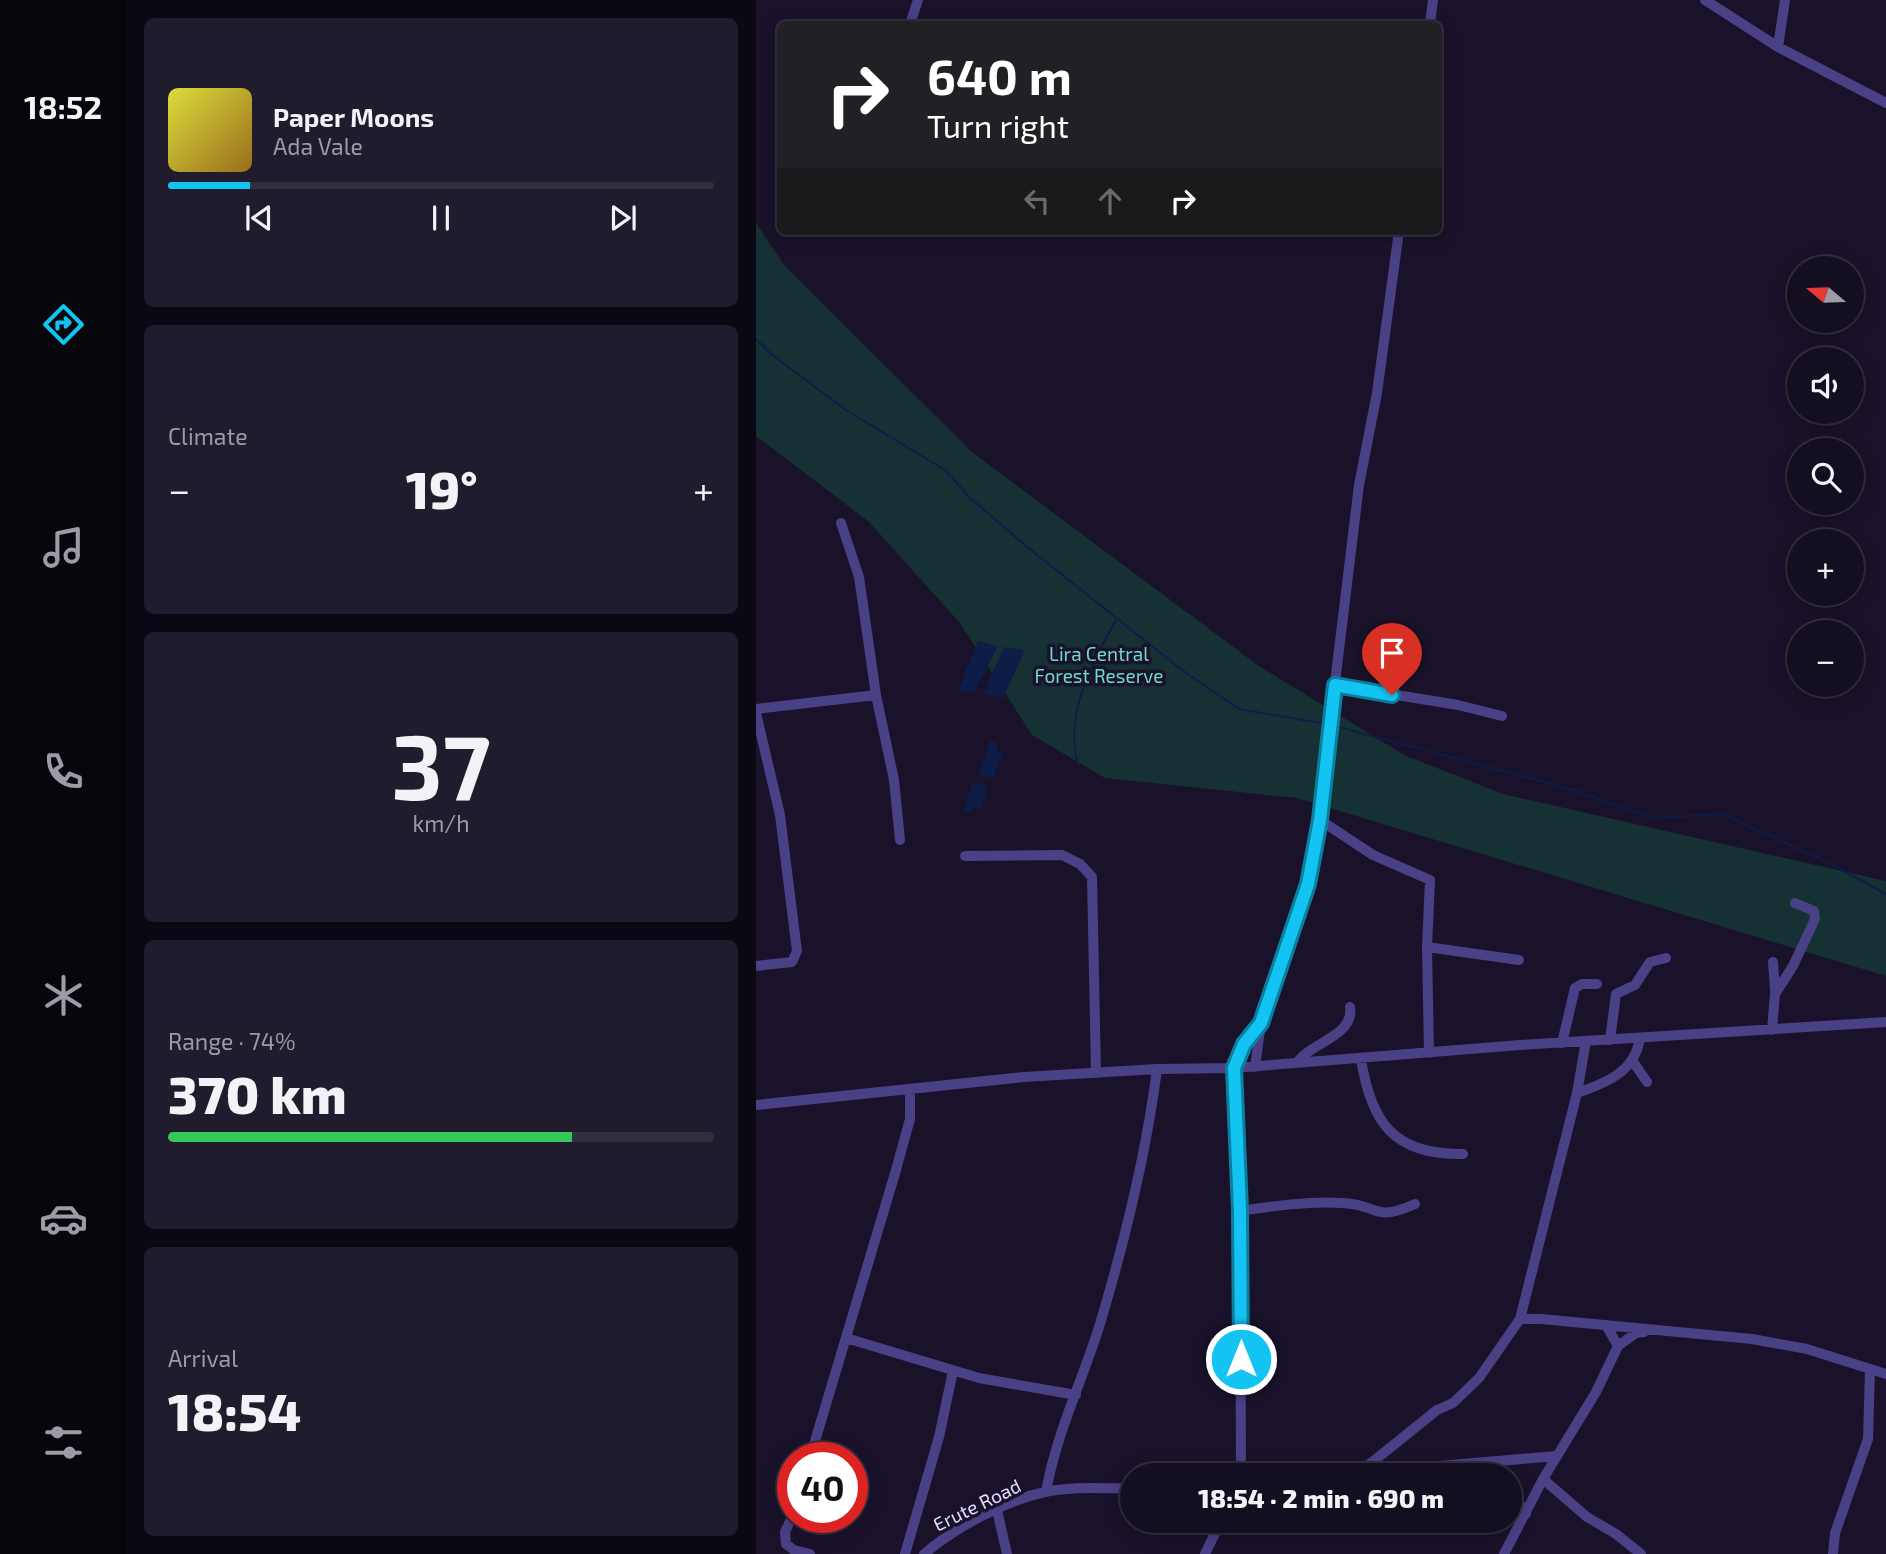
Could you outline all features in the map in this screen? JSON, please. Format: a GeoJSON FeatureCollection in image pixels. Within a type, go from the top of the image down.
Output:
{"type":"FeatureCollection","features":[{"type":"Feature","properties":{"kind":"street"},"geometry":{"type":"LineString","coordinates":[[911,21],[918,0]]}},
{"type":"Feature","properties":{"kind":"street"},"geometry":{"type":"LineString","coordinates":[[1430,21],[1433,0]]}},
{"type":"Feature","properties":{"kind":"street"},"geometry":{"type":"LineString","coordinates":[[1705,0],[1778,47],[1886,103]]}},
{"type":"Feature","properties":{"kind":"street"},"geometry":{"type":"LineString","coordinates":[[1778,47],[1785,0]]}},
{"type":"Feature","properties":{"kind":"street"},"geometry":{"type":"LineString","coordinates":[[1255,1067],[1261,1023],[1302,905],[1320,820],[1359,485],[1378,380],[1398,235]]}},
{"type":"Feature","properties":{"kind":"street"},"geometry":{"type":"LineString","coordinates":[[841,523],[859,578],[876,695],[894,780],[900,840]]}},
{"type":"Feature","properties":{"kind":"street"},"geometry":{"type":"LineString","coordinates":[[1335,685],[1458,705],[1502,716]]}},
{"type":"Feature","properties":{"kind":"street"},"geometry":{"type":"LineString","coordinates":[[756,966],[792,962],[797,951],[780,815],[756,711],[876,695]]}},
{"type":"Feature","properties":{"kind":"street"},"geometry":{"type":"LineString","coordinates":[[1320,820],[1373,855],[1430,880],[1427,947],[1429,1053]]}},
{"type":"Feature","properties":{"kind":"street"},"geometry":{"type":"LineString","coordinates":[[965,856],[1062,855],[1080,864],[1092,877],[1096,1073]]}},
{"type":"Feature","properties":{"kind":"street"},"geometry":{"type":"LineString","coordinates":[[1775,994],[1793,966],[1815,919],[1814,911],[1795,903]]}},
{"type":"Feature","properties":{"kind":"street"},"geometry":{"type":"LineString","coordinates":[[1427,947],[1519,960]]}},
{"type":"Feature","properties":{"kind":"street"},"geometry":{"type":"LineString","coordinates":[[1610,1040],[1616,994],[1635,985],[1650,962],[1665,958]]}},
{"type":"Feature","properties":{"kind":"street"},"geometry":{"type":"LineString","coordinates":[[1772,1030],[1775,994],[1773,962]]}},
{"type":"Feature","properties":{"kind":"street"},"geometry":{"type":"LineString","coordinates":[[1562,1043],[1575,988],[1582,984],[1597,984]]}},
{"type":"Feature","properties":{"kind":"street"},"geometry":{"type":"LineString","coordinates":[[1297,1063],[1306,1053],[1343,1028],[1350,1017],[1350,1007]]}},
{"type":"Feature","properties":{"kind":"street"},"geometry":{"type":"LineString","coordinates":[[756,1105],[1096,1073],[1255,1067],[1586,1041],[1886,1022]]}},
{"type":"Feature","properties":{"kind":"street"},"geometry":{"type":"LineString","coordinates":[[1241,1463],[1240,1211],[1234,1068],[1244,1044],[1261,1023]]}},
{"type":"Feature","properties":{"kind":"street"},"geometry":{"type":"LineString","coordinates":[[1577,1093],[1611,1081],[1632,1060],[1640,1038]]}},
{"type":"Feature","properties":{"kind":"street"},"geometry":{"type":"LineString","coordinates":[[1371,1463],[1437,1410],[1453,1403],[1479,1378],[1520,1319],[1577,1093],[1586,1041]]}},
{"type":"Feature","properties":{"kind":"street"},"geometry":{"type":"LineString","coordinates":[[1361,1059],[1372,1104],[1390,1133],[1414,1147],[1443,1154],[1463,1154]]}},
{"type":"Feature","properties":{"kind":"street"},"geometry":{"type":"LineString","coordinates":[[1632,1060],[1647,1082]]}},
{"type":"Feature","properties":{"kind":"street"},"geometry":{"type":"LineString","coordinates":[[1046,1492],[1100,1324],[1139,1178],[1150,1125],[1157,1069]]}},
{"type":"Feature","properties":{"kind":"street"},"geometry":{"type":"LineString","coordinates":[[815,1442],[910,1119],[910,1089]]}},
{"type":"Feature","properties":{"kind":"street"},"geometry":{"type":"LineString","coordinates":[[1240,1211],[1298,1203],[1344,1203],[1390,1215],[1415,1204]]}},
{"type":"Feature","properties":{"kind":"street"},"geometry":{"type":"LineString","coordinates":[[1520,1319],[1752,1339],[1807,1349],[1886,1374]]}},
{"type":"Feature","properties":{"kind":"street"},"geometry":{"type":"LineString","coordinates":[[1606,1325],[1618,1346]]}},
{"type":"Feature","properties":{"kind":"street"},"geometry":{"type":"LineString","coordinates":[[1504,1554],[1543,1479],[1596,1392],[1618,1346],[1636,1333],[1655,1331]]}},
{"type":"Feature","properties":{"kind":"street"},"geometry":{"type":"LineString","coordinates":[[846,1338],[953,1371],[1076,1395]]}},
{"type":"Feature","properties":{"kind":"street"},"geometry":{"type":"LineString","coordinates":[[1833,1554],[1835,1534],[1868,1439],[1870,1369]]}},
{"type":"Feature","properties":{"kind":"street"},"geometry":{"type":"LineString","coordinates":[[905,1554],[942,1427],[953,1371]]}},
{"type":"Feature","properties":{"kind":"street"},"geometry":{"type":"LineString","coordinates":[[1478,1463],[1557,1456]]}},
{"type":"Feature","properties":{"kind":"street"},"geometry":{"type":"LineString","coordinates":[[1543,1479],[1587,1517],[1616,1534],[1641,1554]]}},
{"type":"Feature","properties":{"kind":"street","name":"Erute Road"},"geometry":{"type":"LineString","coordinates":[[925,1554],[938,1543],[997,1510],[1046,1492],[1120,1489]]}},
{"type":"Feature","properties":{"kind":"street"},"geometry":{"type":"LineString","coordinates":[[1522,1508],[1526,1514]]}},
{"type":"Feature","properties":{"kind":"street"},"geometry":{"type":"LineString","coordinates":[[997,1510],[1007,1554]]}},
{"type":"Feature","properties":{"kind":"street"},"geometry":{"type":"LineString","coordinates":[[785,1533],[786,1544],[794,1550],[810,1554]]}},
{"type":"Feature","properties":{"kind":"street"},"geometry":{"type":"LineString","coordinates":[[1205,1554],[1215,1533]]}},
{"type":"Feature","properties":{"kind":"green space","name":"Lira Central Forest Reserve"},"geometry":{"type":"Polygon","coordinates":[[[756,223],[784,265],[973,453],[1259,666],[1404,755],[1503,794],[1886,881],[1886,976],[1297,798],[1105,778],[1032,735],[960,623],[868,521],[756,436],[756,223]]]}},
{"type":"Feature","properties":{"kind":"water"},"geometry":{"type":"Polygon","coordinates":[[[978,641],[998,646],[974,693],[958,690],[978,641]]]}},
{"type":"Feature","properties":{"kind":"water"},"geometry":{"type":"Polygon","coordinates":[[[1004,647],[1025,650],[1003,698],[983,694],[1004,647]]]}},
{"type":"Feature","properties":{"kind":"water"},"geometry":{"type":"Polygon","coordinates":[[[990,741],[998,743],[996,750],[1002,753],[993,779],[978,774],[990,741]]]}},
{"type":"Feature","properties":{"kind":"water"},"geometry":{"type":"Polygon","coordinates":[[[973,782],[988,786],[981,808],[974,808],[970,813],[964,809],[973,782]]]}},
{"type":"Feature","properties":{"kind":"waterway"},"geometry":{"type":"LineString","coordinates":[[756,339],[771,354],[846,410],[945,470],[970,498],[1026,546],[1182,670],[1239,709],[1326,724]]}},
{"type":"Feature","properties":{"kind":"waterway"},"geometry":{"type":"LineString","coordinates":[[1078,764],[1075,727],[1083,689],[1116,620]]}},
{"type":"Feature","properties":{"kind":"waterway"},"geometry":{"type":"LineString","coordinates":[[1335,726],[1574,790],[1652,818],[1723,814],[1831,864],[1886,894]]}},
{"type":"Feature","properties":{"kind":"route"},"geometry":{"type":"LineString","coordinates":[[1241,1359],[1240,1211],[1234,1068],[1244,1044],[1261,1023],[1308,884],[1320,820],[1335,685],[1392,695]]}}]}
